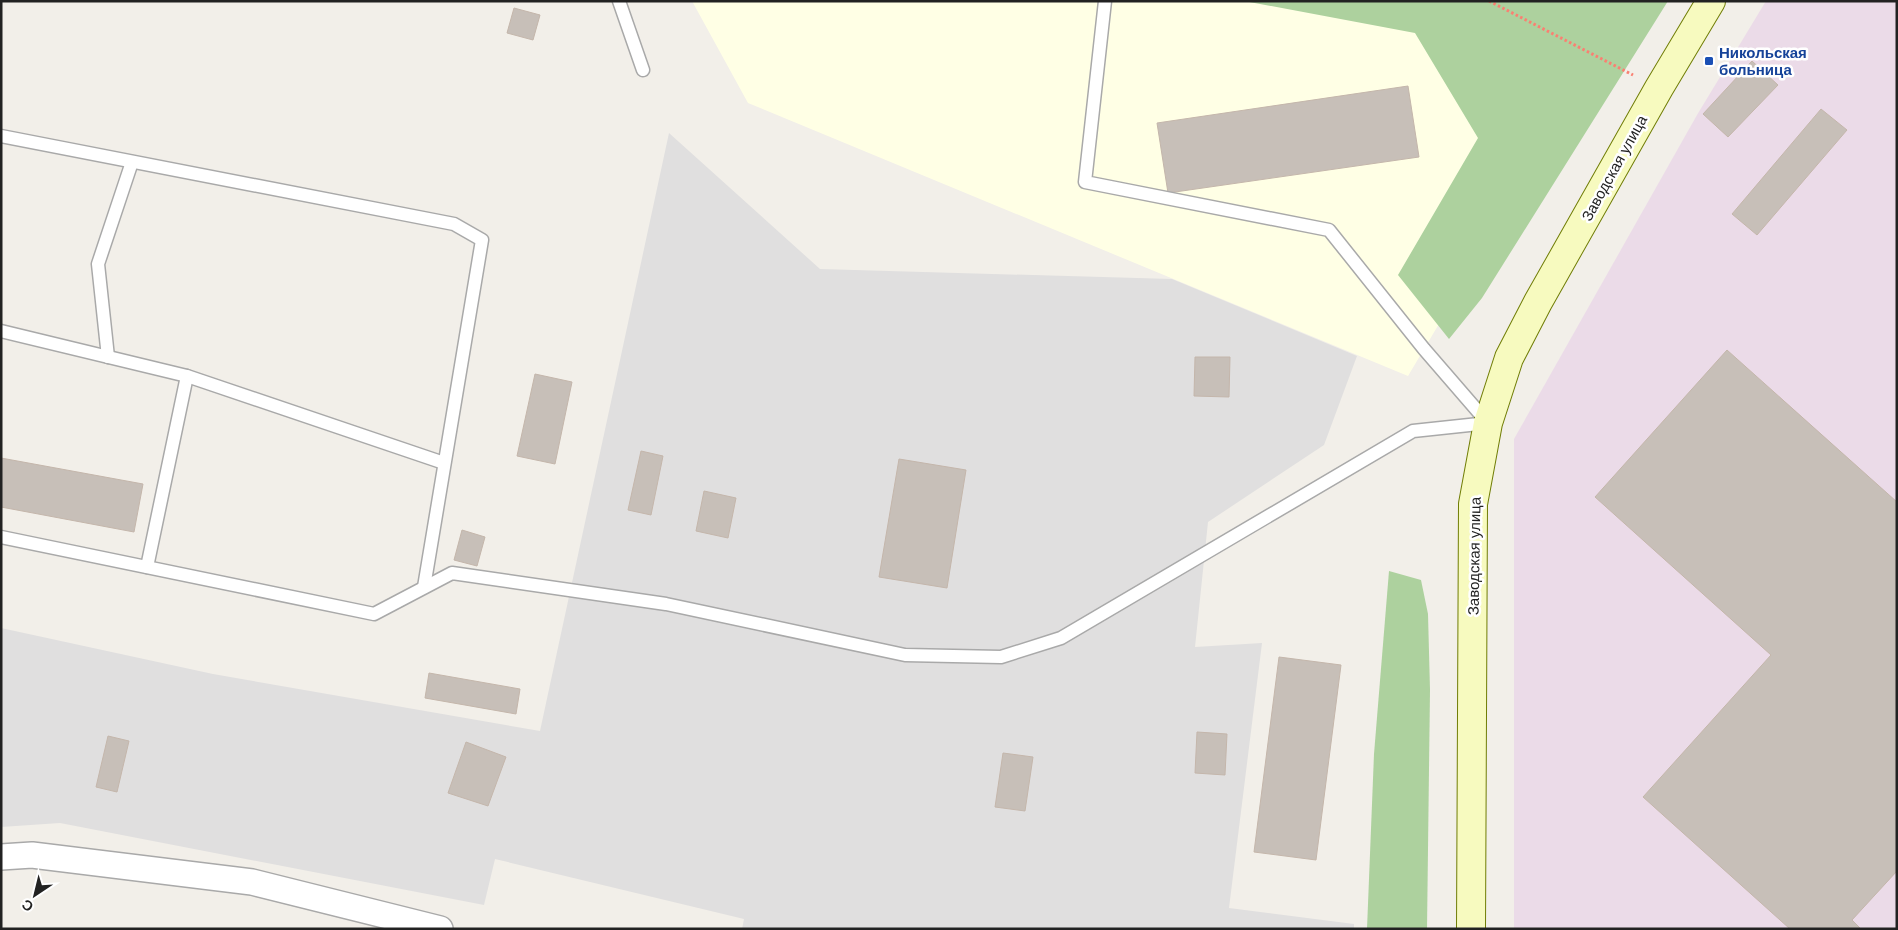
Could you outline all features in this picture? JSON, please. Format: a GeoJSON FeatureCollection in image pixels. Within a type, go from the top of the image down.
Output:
{"type":"FeatureCollection","features":[{"type":"Feature","properties":{"kind":"main road","name":"Заводская улица"},"geometry":{"type":"LineString","coordinates":[[1471,929],[1473,504],[1488,423],[1509,358],[1530,318],[1659,88],[1711,1]]}},
{"type":"Feature","properties":{"kind":"street"},"geometry":{"type":"LineString","coordinates":[[1,857],[32,855],[252,882],[440,929]]}},
{"type":"Feature","properties":{"kind":"lane"},"geometry":{"type":"LineString","coordinates":[[619,1],[643,70]]}},
{"type":"Feature","properties":{"kind":"lane"},"geometry":{"type":"LineString","coordinates":[[1105,1],[1085,182],[1329,230],[1424,349],[1488,423]]}},
{"type":"Feature","properties":{"kind":"lane"},"geometry":{"type":"LineString","coordinates":[[1,136],[454,224],[482,240],[424,588]]}},
{"type":"Feature","properties":{"kind":"lane"},"geometry":{"type":"LineString","coordinates":[[108,357],[98,264],[132,162]]}},
{"type":"Feature","properties":{"kind":"lane"},"geometry":{"type":"LineString","coordinates":[[1,331],[187,376],[444,463]]}},
{"type":"Feature","properties":{"kind":"lane"},"geometry":{"type":"LineString","coordinates":[[147,567],[187,376]]}},
{"type":"Feature","properties":{"kind":"lane"},"geometry":{"type":"LineString","coordinates":[[1,537],[374,614],[452,573],[666,604],[904,655],[1001,657],[1060,638],[1413,431],[1488,423]]}},
{"type":"Feature","properties":{"kind":"path"},"geometry":{"type":"LineString","coordinates":[[1489,1],[1659,88]]}},
{"type":"Feature","properties":{"kind":"shaded area"},"geometry":{"type":"Polygon","coordinates":[[[692,1],[1631,1],[1408,376],[748,103],[692,1]]]}},
{"type":"Feature","properties":{"kind":"shaded area"},"geometry":{"type":"Polygon","coordinates":[[[1766,1],[1897,1],[1897,929],[1514,929],[1514,439],[1697,115],[1766,1]]]}},
{"type":"Feature","properties":{"kind":"shaded area"},"geometry":{"type":"Polygon","coordinates":[[[669,133],[820,269],[1172,279],[1357,356],[1324,445],[1208,522],[1195,647],[1262,643],[1229,908],[1354,924],[1354,929],[742,929],[744,919],[495,859],[484,905],[60,823],[1,827],[1,628],[213,674],[540,731],[669,133]]]}},
{"type":"Feature","properties":{"kind":"green space"},"geometry":{"type":"Polygon","coordinates":[[[1244,1],[1668,1],[1482,298],[1449,339],[1398,275],[1478,138],[1415,33],[1244,1]]]}},
{"type":"Feature","properties":{"kind":"green space"},"geometry":{"type":"Polygon","coordinates":[[[1389,571],[1421,580],[1428,614],[1430,690],[1427,929],[1367,929],[1374,754],[1389,571]]]}},
{"type":"Feature","properties":{"kind":"building"},"geometry":{"type":"Polygon","coordinates":[[[514,8],[540,15],[533,40],[507,33],[514,8]]]}},
{"type":"Feature","properties":{"kind":"building"},"geometry":{"type":"Polygon","coordinates":[[[1752,61],[1778,85],[1728,137],[1703,114],[1752,61]]]}},
{"type":"Feature","properties":{"kind":"building"},"geometry":{"type":"Polygon","coordinates":[[[1408,86],[1419,157],[1168,193],[1157,123],[1408,86]]]}},
{"type":"Feature","properties":{"kind":"building"},"geometry":{"type":"Polygon","coordinates":[[[1821,109],[1847,130],[1757,235],[1732,214],[1821,109]]]}},
{"type":"Feature","properties":{"kind":"building"},"geometry":{"type":"Polygon","coordinates":[[[1727,350],[1897,502],[1897,871],[1852,920],[1861,929],[1790,929],[1643,797],[1771,655],[1595,497],[1727,350]]]}},
{"type":"Feature","properties":{"kind":"building"},"geometry":{"type":"Polygon","coordinates":[[[1195,357],[1230,357],[1229,397],[1194,396],[1195,357]]]}},
{"type":"Feature","properties":{"kind":"building"},"geometry":{"type":"Polygon","coordinates":[[[535,374],[572,382],[555,464],[517,456],[535,374]]]}},
{"type":"Feature","properties":{"kind":"building"},"geometry":{"type":"Polygon","coordinates":[[[641,451],[663,456],[651,515],[628,510],[641,451]]]}},
{"type":"Feature","properties":{"kind":"building"},"geometry":{"type":"Polygon","coordinates":[[[1,458],[143,484],[134,532],[1,507],[1,458]]]}},
{"type":"Feature","properties":{"kind":"building"},"geometry":{"type":"Polygon","coordinates":[[[899,459],[966,470],[947,588],[879,577],[899,459]]]}},
{"type":"Feature","properties":{"kind":"building"},"geometry":{"type":"Polygon","coordinates":[[[704,491],[736,498],[728,538],[696,531],[704,491]]]}},
{"type":"Feature","properties":{"kind":"building"},"geometry":{"type":"Polygon","coordinates":[[[462,530],[485,537],[477,566],[454,560],[462,530]]]}},
{"type":"Feature","properties":{"kind":"building"},"geometry":{"type":"Polygon","coordinates":[[[1279,657],[1341,665],[1316,860],[1254,852],[1279,657]]]}},
{"type":"Feature","properties":{"kind":"building"},"geometry":{"type":"Polygon","coordinates":[[[429,673],[520,689],[516,714],[425,698],[429,673]]]}},
{"type":"Feature","properties":{"kind":"building"},"geometry":{"type":"Polygon","coordinates":[[[1197,732],[1227,734],[1225,775],[1195,773],[1197,732]]]}},
{"type":"Feature","properties":{"kind":"building"},"geometry":{"type":"Polygon","coordinates":[[[108,736],[129,741],[117,792],[96,787],[108,736]]]}},
{"type":"Feature","properties":{"kind":"building"},"geometry":{"type":"Polygon","coordinates":[[[466,742],[506,757],[488,806],[448,793],[466,742]]]}},
{"type":"Feature","properties":{"kind":"building"},"geometry":{"type":"Polygon","coordinates":[[[1003,753],[1033,757],[1025,811],[995,807],[1003,753]]]}},
{"type":"Feature","properties":{"kind":"place","name":"Никольская больница"},"geometry":{"type":"Point","coordinates":[1709,61]}}]}
